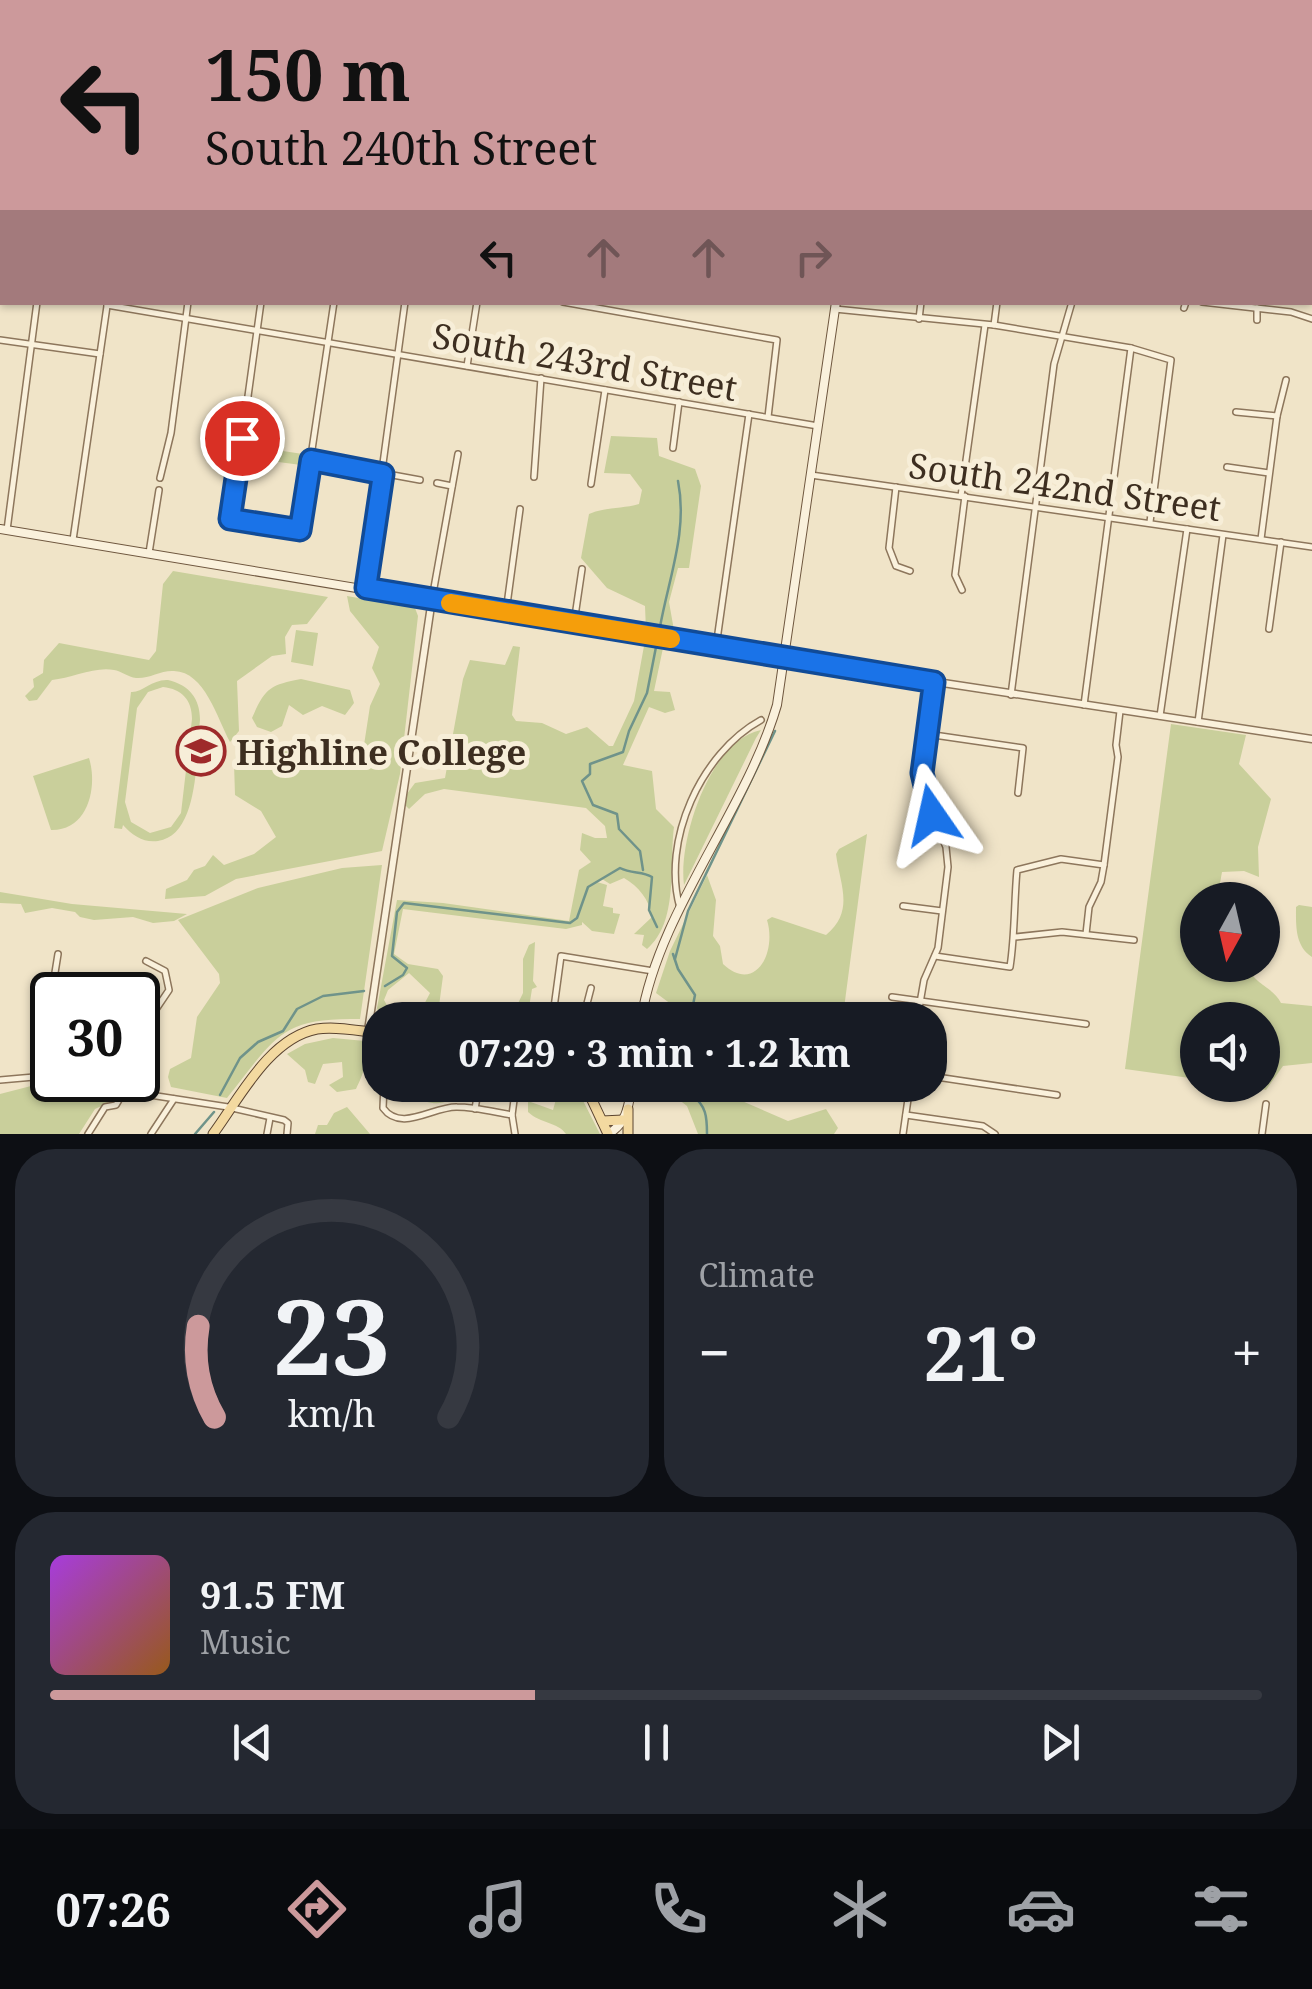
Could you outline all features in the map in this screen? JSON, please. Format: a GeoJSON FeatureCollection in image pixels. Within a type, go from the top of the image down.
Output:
{"type":"FeatureCollection","features":[{"type":"Feature","properties":{"kind":"main road"},"geometry":{"type":"LineString","coordinates":[[645,1002],[653,970],[766,737],[780,690],[835,306]]}},
{"type":"Feature","properties":{"kind":"main road"},"geometry":{"type":"LineString","coordinates":[[4,530],[785,659]]}},
{"type":"Feature","properties":{"kind":"main road"},"geometry":{"type":"LineString","coordinates":[[213,1134],[270,1058],[293,1039],[317,1029],[362,1032]]}},
{"type":"Feature","properties":{"kind":"main road"},"geometry":{"type":"LineString","coordinates":[[593,1102],[608,1134],[623,1120],[628,1108]]}},
{"type":"Feature","properties":{"kind":"main road"},"geometry":{"type":"LineString","coordinates":[[628,1134],[629,1102]]}},
{"type":"Feature","properties":{"kind":"main road"},"geometry":{"type":"LineString","coordinates":[[602,1121],[623,1120]]}},
{"type":"Feature","properties":{"kind":"street"},"geometry":{"type":"LineString","coordinates":[[4,530],[36,305]]}},
{"type":"Feature","properties":{"kind":"street"},"geometry":{"type":"LineString","coordinates":[[72,540],[107,305]]}},
{"type":"Feature","properties":{"kind":"street","name":"South 243rd Street"},"geometry":{"type":"LineString","coordinates":[[112,305],[818,426]]}},
{"type":"Feature","properties":{"kind":"street"},"geometry":{"type":"LineString","coordinates":[[160,478],[188,305]]}},
{"type":"Feature","properties":{"kind":"street"},"geometry":{"type":"LineString","coordinates":[[260,305],[230,519],[300,530],[334,305]]}},
{"type":"Feature","properties":{"kind":"street"},"geometry":{"type":"LineString","coordinates":[[366,588],[405,305]]}},
{"type":"Feature","properties":{"kind":"street"},"geometry":{"type":"LineString","coordinates":[[468,366],[477,305]]}},
{"type":"Feature","properties":{"kind":"street"},"geometry":{"type":"LineString","coordinates":[[580,305],[778,340],[768,417]]}},
{"type":"Feature","properties":{"kind":"street"},"geometry":{"type":"LineString","coordinates":[[919,319],[921,305]]}},
{"type":"Feature","properties":{"kind":"street"},"geometry":{"type":"LineString","coordinates":[[994,326],[997,305]]}},
{"type":"Feature","properties":{"kind":"street"},"geometry":{"type":"LineString","coordinates":[[1011,695],[1054,364],[1071,305]]}},
{"type":"Feature","properties":{"kind":"street"},"geometry":{"type":"LineString","coordinates":[[1230,305],[1290,312],[1312,319]]}},
{"type":"Feature","properties":{"kind":"street"},"geometry":{"type":"LineString","coordinates":[[1290,312],[1291,305]]}},
{"type":"Feature","properties":{"kind":"street"},"geometry":{"type":"LineString","coordinates":[[835,306],[1062,336],[1131,348],[1171,360],[1150,522]]}},
{"type":"Feature","properties":{"kind":"street"},"geometry":{"type":"LineString","coordinates":[[1257,308],[1257,320]]}},
{"type":"Feature","properties":{"kind":"street"},"geometry":{"type":"LineString","coordinates":[[962,590],[955,575],[985,324]]}},
{"type":"Feature","properties":{"kind":"street"},"geometry":{"type":"LineString","coordinates":[[0,340],[100,354]]}},
{"type":"Feature","properties":{"kind":"street"},"geometry":{"type":"LineString","coordinates":[[1084,705],[1131,348]]}},
{"type":"Feature","properties":{"kind":"street"},"geometry":{"type":"LineString","coordinates":[[534,478],[541,378]]}},
{"type":"Feature","properties":{"kind":"street"},"geometry":{"type":"LineString","coordinates":[[1260,539],[1277,416],[1286,380]]}},
{"type":"Feature","properties":{"kind":"street"},"geometry":{"type":"LineString","coordinates":[[591,484],[605,390]]}},
{"type":"Feature","properties":{"kind":"street"},"geometry":{"type":"LineString","coordinates":[[673,448],[679,402]]}},
{"type":"Feature","properties":{"kind":"street"},"geometry":{"type":"LineString","coordinates":[[1236,412],[1277,416]]}},
{"type":"Feature","properties":{"kind":"street"},"geometry":{"type":"LineString","coordinates":[[716,647],[749,414]]}},
{"type":"Feature","properties":{"kind":"street"},"geometry":{"type":"LineString","coordinates":[[372,1002],[432,600],[458,454]]}},
{"type":"Feature","properties":{"kind":"street"},"geometry":{"type":"LineString","coordinates":[[311,460],[420,480]]}},
{"type":"Feature","properties":{"kind":"street"},"geometry":{"type":"LineString","coordinates":[[1227,467],[1269,473]]}},
{"type":"Feature","properties":{"kind":"street","name":"South 242nd Street"},"geometry":{"type":"LineString","coordinates":[[811,475],[1312,547]]}},
{"type":"Feature","properties":{"kind":"street"},"geometry":{"type":"LineString","coordinates":[[437,484],[452,486]]}},
{"type":"Feature","properties":{"kind":"street"},"geometry":{"type":"LineString","coordinates":[[896,486],[890,555],[896,566],[910,571]]}},
{"type":"Feature","properties":{"kind":"street"},"geometry":{"type":"LineString","coordinates":[[149,553],[159,490]]}},
{"type":"Feature","properties":{"kind":"street"},"geometry":{"type":"LineString","coordinates":[[506,612],[520,510]]}},
{"type":"Feature","properties":{"kind":"street"},"geometry":{"type":"LineString","coordinates":[[1160,716],[1187,529]]}},
{"type":"Feature","properties":{"kind":"street"},"geometry":{"type":"LineString","coordinates":[[1198,722],[1223,535]]}},
{"type":"Feature","properties":{"kind":"street"},"geometry":{"type":"LineString","coordinates":[[1269,628],[1281,542]]}},
{"type":"Feature","properties":{"kind":"street"},"geometry":{"type":"LineString","coordinates":[[574,623],[582,570]]}},
{"type":"Feature","properties":{"kind":"street"},"geometry":{"type":"LineString","coordinates":[[785,659],[1312,738]]}},
{"type":"Feature","properties":{"kind":"street"},"geometry":{"type":"LineString","coordinates":[[921,1000],[924,980],[935,956],[947,853],[929,807],[922,773],[934,682]]}},
{"type":"Feature","properties":{"kind":"street"},"geometry":{"type":"LineString","coordinates":[[1086,934],[1089,907],[1104,865],[1120,711]]}},
{"type":"Feature","properties":{"kind":"street"},"geometry":{"type":"LineString","coordinates":[[681,911],[677,852],[688,812],[705,776],[726,746],[761,720]]}},
{"type":"Feature","properties":{"kind":"street"},"geometry":{"type":"LineString","coordinates":[[927,734],[1023,748],[1018,793]]}},
{"type":"Feature","properties":{"kind":"street"},"geometry":{"type":"LineString","coordinates":[[916,812],[929,807]]}},
{"type":"Feature","properties":{"kind":"street"},"geometry":{"type":"LineString","coordinates":[[935,956],[1010,967],[1017,870],[1061,859],[1104,865]]}},
{"type":"Feature","properties":{"kind":"street"},"geometry":{"type":"LineString","coordinates":[[903,906],[942,911]]}},
{"type":"Feature","properties":{"kind":"street"},"geometry":{"type":"LineString","coordinates":[[1015,937],[1062,932],[1134,940]]}},
{"type":"Feature","properties":{"kind":"street"},"geometry":{"type":"LineString","coordinates":[[55,972],[58,954]]}},
{"type":"Feature","properties":{"kind":"street"},"geometry":{"type":"LineString","coordinates":[[555,1002],[562,956],[653,970]]}},
{"type":"Feature","properties":{"kind":"street"},"geometry":{"type":"LineString","coordinates":[[146,961],[165,971],[169,990],[160,1003]]}},
{"type":"Feature","properties":{"kind":"street"},"geometry":{"type":"LineString","coordinates":[[587,1002],[591,988]]}},
{"type":"Feature","properties":{"kind":"street"},"geometry":{"type":"LineString","coordinates":[[892,997],[1086,1024]]}},
{"type":"Feature","properties":{"kind":"street"},"geometry":{"type":"LineString","coordinates":[[0,1080],[30,1078]]}},
{"type":"Feature","properties":{"kind":"street"},"geometry":{"type":"LineString","coordinates":[[947,1079],[1057,1095]]}},
{"type":"Feature","properties":{"kind":"street"},"geometry":{"type":"LineString","coordinates":[[160,1096],[288,1122],[287,1134]]}},
{"type":"Feature","properties":{"kind":"street"},"geometry":{"type":"LineString","coordinates":[[151,1134],[174,1098]]}},
{"type":"Feature","properties":{"kind":"street"},"geometry":{"type":"LineString","coordinates":[[88,1134],[105,1108],[117,1102]]}},
{"type":"Feature","properties":{"kind":"street"},"geometry":{"type":"LineString","coordinates":[[383,1102],[383,1108],[392,1116],[416,1118],[452,1106],[512,1115]]}},
{"type":"Feature","properties":{"kind":"street"},"geometry":{"type":"LineString","coordinates":[[474,1109],[475,1102]]}},
{"type":"Feature","properties":{"kind":"street"},"geometry":{"type":"LineString","coordinates":[[514,1102],[515,1134]]}},
{"type":"Feature","properties":{"kind":"street"},"geometry":{"type":"LineString","coordinates":[[903,1134],[908,1102]]}},
{"type":"Feature","properties":{"kind":"street"},"geometry":{"type":"LineString","coordinates":[[1262,1134],[1266,1104]]}},
{"type":"Feature","properties":{"kind":"street"},"geometry":{"type":"LineString","coordinates":[[906,1116],[984,1126],[995,1134]]}},
{"type":"Feature","properties":{"kind":"street"},"geometry":{"type":"LineString","coordinates":[[267,1134],[270,1118]]}},
{"type":"Feature","properties":{"kind":"green space"},"geometry":{"type":"Polygon","coordinates":[[[611,436],[657,438],[659,456],[695,469],[701,486],[689,568],[678,568],[669,602],[675,636],[646,631],[645,606],[607,588],[581,558],[589,514],[639,504],[642,490],[630,474],[604,473],[611,436]]]}},
{"type":"Feature","properties":{"kind":"green space"},"geometry":{"type":"Polygon","coordinates":[[[243,445],[303,454],[301,465],[242,457],[243,445]]]}},
{"type":"Feature","properties":{"kind":"green space"},"geometry":{"type":"Polygon","coordinates":[[[173,571],[328,597],[307,624],[292,625],[285,637],[286,654],[272,656],[237,681],[239,731],[230,742],[202,688],[185,673],[164,672],[136,678],[114,670],[91,671],[52,680],[37,700],[29,701],[25,696],[34,687],[33,679],[43,673],[44,660],[59,643],[149,660],[156,651],[163,584],[173,571]]]}},
{"type":"Feature","properties":{"kind":"green space"},"geometry":{"type":"Polygon","coordinates":[[[347,596],[415,608],[418,616],[400,774],[382,851],[236,879],[205,896],[165,899],[166,889],[187,880],[213,855],[224,865],[254,854],[276,837],[261,811],[235,795],[238,744],[288,750],[293,739],[329,764],[345,761],[364,745],[370,706],[380,684],[372,668],[379,647],[350,611],[347,596]]]}},
{"type":"Feature","properties":{"kind":"green space"},"geometry":{"type":"Polygon","coordinates":[[[296,630],[318,633],[313,666],[291,662],[296,630]]]}},
{"type":"Feature","properties":{"kind":"green space"},"geometry":{"type":"Polygon","coordinates":[[[513,646],[520,647],[512,715],[516,721],[542,723],[566,734],[587,727],[613,746],[634,701],[644,646],[663,648],[654,691],[670,692],[675,710],[665,713],[649,707],[623,765],[652,771],[656,809],[674,827],[671,892],[664,924],[647,949],[642,945],[644,935],[634,934],[652,917],[651,911],[642,894],[624,878],[610,884],[602,879],[597,882],[607,885],[603,906],[620,914],[614,934],[592,931],[582,922],[566,929],[403,909],[394,954],[408,964],[438,969],[443,976],[440,1002],[425,1002],[430,993],[409,973],[388,990],[385,1002],[378,1002],[397,900],[569,921],[579,870],[591,862],[580,850],[582,833],[607,838],[605,826],[586,808],[444,789],[425,794],[409,809],[405,805],[406,795],[415,783],[445,778],[470,660],[505,665],[513,646]]]}},
{"type":"Feature","properties":{"kind":"green space"},"geometry":{"type":"Polygon","coordinates":[[[301,679],[350,690],[354,703],[345,715],[322,706],[303,715],[289,705],[282,726],[271,732],[257,727],[252,718],[265,694],[282,683],[301,679]]]}},
{"type":"Feature","properties":{"kind":"green space"},"geometry":{"type":"Polygon","coordinates":[[[162,680],[175,682],[192,694],[200,720],[189,809],[172,835],[153,841],[139,838],[123,825],[122,829],[114,828],[131,692],[162,680]],[[163,687],[148,692],[137,708],[125,802],[131,822],[150,833],[171,827],[181,813],[192,719],[185,697],[163,687]]]}},
{"type":"Feature","properties":{"kind":"green space"},"geometry":{"type":"Polygon","coordinates":[[[1171,724],[1246,735],[1239,764],[1271,799],[1258,847],[1259,877],[1244,871],[1222,872],[1220,882],[1180,882],[1180,982],[1260,982],[1273,993],[1281,1003],[1312,1006],[1312,1063],[1283,1066],[1280,1070],[1280,1002],[1180,1002],[1180,1077],[1125,1069],[1171,724]]]}},
{"type":"Feature","properties":{"kind":"green space"},"geometry":{"type":"Polygon","coordinates":[[[761,730],[684,885],[686,843],[701,794],[727,752],[743,738],[761,730]]]}},
{"type":"Feature","properties":{"kind":"green space"},"geometry":{"type":"Polygon","coordinates":[[[89,758],[91,794],[82,815],[64,828],[51,830],[33,776],[89,758]]]}},
{"type":"Feature","properties":{"kind":"green space"},"geometry":{"type":"Polygon","coordinates":[[[867,834],[845,1002],[668,1002],[656,993],[670,951],[707,875],[716,900],[713,936],[720,946],[723,964],[745,974],[761,966],[766,956],[767,920],[772,917],[826,935],[835,926],[843,907],[836,854],[867,834]]]}},
{"type":"Feature","properties":{"kind":"green space"},"geometry":{"type":"Polygon","coordinates":[[[382,865],[360,1019],[311,1022],[281,1036],[256,1060],[227,1098],[171,1087],[170,1069],[191,1058],[197,1017],[220,983],[219,974],[178,920],[258,888],[342,868],[382,865]]]}},
{"type":"Feature","properties":{"kind":"green space"},"geometry":{"type":"Polygon","coordinates":[[[0,892],[72,904],[187,914],[174,921],[153,923],[133,917],[94,920],[52,908],[25,913],[21,904],[0,903],[0,892]]]}},
{"type":"Feature","properties":{"kind":"green space"},"geometry":{"type":"Polygon","coordinates":[[[1299,905],[1312,907],[1312,957],[1302,947],[1298,935],[1299,905]]]}},
{"type":"Feature","properties":{"kind":"green space"},"geometry":{"type":"Polygon","coordinates":[[[535,942],[533,981],[537,987],[532,989],[530,1002],[519,1002],[523,993],[523,959],[529,945],[535,942]]]}},
{"type":"Feature","properties":{"kind":"green space"},"geometry":{"type":"Polygon","coordinates":[[[333,1038],[362,1041],[362,1074],[356,1089],[337,1092],[329,1085],[343,1077],[342,1062],[323,1064],[315,1084],[308,1082],[305,1070],[287,1054],[305,1044],[333,1038]]]}},
{"type":"Feature","properties":{"kind":"green space"},"geometry":{"type":"Polygon","coordinates":[[[30,1086],[30,1102],[110,1102],[95,1109],[79,1134],[0,1134],[0,1094],[30,1086]]]}},
{"type":"Feature","properties":{"kind":"green space"},"geometry":{"type":"Polygon","coordinates":[[[528,1102],[553,1110],[555,1102],[584,1102],[600,1134],[566,1134],[528,1112],[528,1102]]]}},
{"type":"Feature","properties":{"kind":"green space"},"geometry":{"type":"Polygon","coordinates":[[[682,1102],[744,1102],[788,1121],[826,1109],[838,1128],[834,1134],[698,1134],[682,1102]]]}},
{"type":"Feature","properties":{"kind":"green space"},"geometry":{"type":"Polygon","coordinates":[[[347,1107],[370,1134],[315,1134],[318,1125],[327,1125],[334,1113],[347,1107]]]}},
{"type":"Feature","properties":{"kind":"waterway"},"geometry":{"type":"LineString","coordinates":[[660,627],[679,536],[678,481]]}},
{"type":"Feature","properties":{"kind":"waterway"},"geometry":{"type":"LineString","coordinates":[[643,870],[640,851],[619,829],[617,814],[593,805],[582,781],[590,774],[590,764],[623,752],[647,693],[656,647]]}},
{"type":"Feature","properties":{"kind":"waterway"},"geometry":{"type":"LineString","coordinates":[[675,959],[688,911],[775,731]]}},
{"type":"Feature","properties":{"kind":"waterway"},"geometry":{"type":"LineString","coordinates":[[385,986],[407,968],[392,956],[397,912],[404,903],[570,923],[577,918],[588,887],[620,868],[652,877],[649,910],[657,927]]}},
{"type":"Feature","properties":{"kind":"waterway"},"geometry":{"type":"LineString","coordinates":[[673,954],[695,995],[694,1002]]}},
{"type":"Feature","properties":{"kind":"waterway"},"geometry":{"type":"LineString","coordinates":[[220,1095],[240,1058],[258,1042],[283,1031],[297,1009],[323,996],[364,991]]}},
{"type":"Feature","properties":{"kind":"waterway"},"geometry":{"type":"LineString","coordinates":[[699,1102],[705,1112],[707,1134]]}},
{"type":"Feature","properties":{"kind":"waterway"},"geometry":{"type":"LineString","coordinates":[[195,1134],[214,1112]]}},
{"type":"Feature","properties":{"kind":"slow traffic"},"geometry":{"type":"LineString","coordinates":[[450,603],[671,639]]}},
{"type":"Feature","properties":{"kind":"place","name":"Highline College"},"geometry":{"type":"Point","coordinates":[201,751]}},
{"type":"Feature","properties":{"kind":"route"},"geometry":{"type":"LineString","coordinates":[[242,438],[230,519],[300,530],[311,460],[383,474],[366,588],[934,682],[922,773],[932,815]]}}]}
